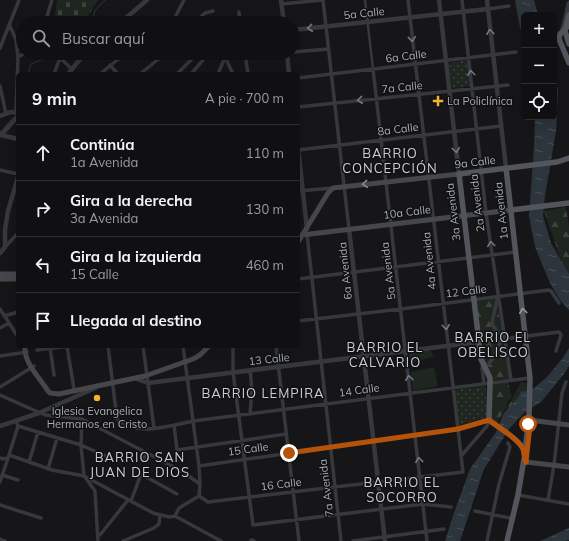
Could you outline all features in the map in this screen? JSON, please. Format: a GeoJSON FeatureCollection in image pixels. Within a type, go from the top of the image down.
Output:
{"type":"FeatureCollection","features":[{"type":"Feature","properties":{"kind":"main road"},"geometry":{"type":"LineString","coordinates":[[569,15],[565,31],[569,44]]}},
{"type":"Feature","properties":{"kind":"main road"},"geometry":{"type":"LineString","coordinates":[[569,25],[559,37],[559,42],[569,63]]}},
{"type":"Feature","properties":{"kind":"main road"},"geometry":{"type":"LineString","coordinates":[[569,32],[564,34],[562,38],[569,57]]}},
{"type":"Feature","properties":{"kind":"main road"},"geometry":{"type":"LineString","coordinates":[[559,161],[569,158]]}},
{"type":"Feature","properties":{"kind":"main road"},"geometry":{"type":"LineString","coordinates":[[559,161],[569,161]]}},
{"type":"Feature","properties":{"kind":"main road","name":"9a Calle"},"geometry":{"type":"LineString","coordinates":[[333,188],[559,161]]}},
{"type":"Feature","properties":{"kind":"main road","name":"1a Avenida"},"geometry":{"type":"LineString","coordinates":[[505,541],[518,493],[525,455],[529,420],[530,379],[506,168]]}},
{"type":"Feature","properties":{"kind":"main road","name":"3a Avenida"},"geometry":{"type":"LineString","coordinates":[[459,174],[481,362],[490,383],[491,422]]}},
{"type":"Feature","properties":{"kind":"main road"},"geometry":{"type":"LineString","coordinates":[[302,235],[328,193],[333,188]]}},
{"type":"Feature","properties":{"kind":"main road","name":"10a Calle"},"geometry":{"type":"LineString","coordinates":[[302,235],[523,208],[568,204]]}},
{"type":"Feature","properties":{"kind":"main road"},"geometry":{"type":"LineString","coordinates":[[0,274],[16,274]]}},
{"type":"Feature","properties":{"kind":"main road"},"geometry":{"type":"LineString","coordinates":[[3,279],[16,275]]}},
{"type":"Feature","properties":{"kind":"main road"},"geometry":{"type":"LineString","coordinates":[[25,348],[26,359],[33,367],[48,391],[55,393],[67,393],[147,374]]}},
{"type":"Feature","properties":{"kind":"main road"},"geometry":{"type":"LineString","coordinates":[[55,393],[134,378],[185,362],[200,355],[207,348]]}},
{"type":"Feature","properties":{"kind":"main road"},"geometry":{"type":"LineString","coordinates":[[529,420],[569,425]]}},
{"type":"Feature","properties":{"kind":"main road"},"geometry":{"type":"LineString","coordinates":[[491,422],[522,446],[524,450],[524,460],[526,462],[569,467]]}},
{"type":"Feature","properties":{"kind":"main road"},"geometry":{"type":"LineString","coordinates":[[505,541],[522,465],[522,446]]}},
{"type":"Feature","properties":{"kind":"street"},"geometry":{"type":"LineString","coordinates":[[0,48],[10,26],[19,0]]}},
{"type":"Feature","properties":{"kind":"street"},"geometry":{"type":"LineString","coordinates":[[47,16],[52,0]]}},
{"type":"Feature","properties":{"kind":"street"},"geometry":{"type":"LineString","coordinates":[[128,16],[147,0]]}},
{"type":"Feature","properties":{"kind":"street"},"geometry":{"type":"LineString","coordinates":[[176,16],[184,0]]}},
{"type":"Feature","properties":{"kind":"street"},"geometry":{"type":"LineString","coordinates":[[283,16],[281,2],[323,0]]}},
{"type":"Feature","properties":{"kind":"street","name":"6a Avenida"},"geometry":{"type":"LineString","coordinates":[[323,0],[384,539]]}},
{"type":"Feature","properties":{"kind":"street","name":"5a Avenida"},"geometry":{"type":"LineString","coordinates":[[364,0],[421,477],[427,541]]}},
{"type":"Feature","properties":{"kind":"street","name":"4a Avenida"},"geometry":{"type":"LineString","coordinates":[[408,0],[463,472]]}},
{"type":"Feature","properties":{"kind":"street","name":"3a Avenida"},"geometry":{"type":"LineString","coordinates":[[439,0],[459,174]]}},
{"type":"Feature","properties":{"kind":"street","name":"2a Avenida"},"geometry":{"type":"LineString","coordinates":[[462,0],[478,129],[486,213],[511,380]]}},
{"type":"Feature","properties":{"kind":"street","name":"1a Avenida"},"geometry":{"type":"LineString","coordinates":[[487,0],[506,168]]}},
{"type":"Feature","properties":{"kind":"street"},"geometry":{"type":"LineString","coordinates":[[562,32],[569,3]]}},
{"type":"Feature","properties":{"kind":"street","name":"5a Calle"},"geometry":{"type":"LineString","coordinates":[[300,29],[509,6]]}},
{"type":"Feature","properties":{"kind":"street"},"geometry":{"type":"LineString","coordinates":[[202,16],[205,13],[213,11]]}},
{"type":"Feature","properties":{"kind":"street"},"geometry":{"type":"LineString","coordinates":[[239,12],[239,16]]}},
{"type":"Feature","properties":{"kind":"street"},"geometry":{"type":"LineString","coordinates":[[10,26],[16,40]]}},
{"type":"Feature","properties":{"kind":"street"},"geometry":{"type":"LineString","coordinates":[[300,51],[329,49]]}},
{"type":"Feature","properties":{"kind":"street","name":"6a Calle"},"geometry":{"type":"LineString","coordinates":[[300,78],[516,52]]}},
{"type":"Feature","properties":{"kind":"street"},"geometry":{"type":"LineString","coordinates":[[18,60],[18,72]]}},
{"type":"Feature","properties":{"kind":"street"},"geometry":{"type":"LineString","coordinates":[[55,72],[59,60]]}},
{"type":"Feature","properties":{"kind":"street"},"geometry":{"type":"LineString","coordinates":[[62,60],[72,69]]}},
{"type":"Feature","properties":{"kind":"street"},"geometry":{"type":"LineString","coordinates":[[70,72],[79,60]]}},
{"type":"Feature","properties":{"kind":"street"},"geometry":{"type":"LineString","coordinates":[[102,72],[117,60]]}},
{"type":"Feature","properties":{"kind":"street"},"geometry":{"type":"LineString","coordinates":[[142,72],[157,60]]}},
{"type":"Feature","properties":{"kind":"street"},"geometry":{"type":"LineString","coordinates":[[179,72],[190,60]]}},
{"type":"Feature","properties":{"kind":"street"},"geometry":{"type":"LineString","coordinates":[[193,72],[203,60]]}},
{"type":"Feature","properties":{"kind":"street"},"geometry":{"type":"LineString","coordinates":[[219,72],[222,60]]}},
{"type":"Feature","properties":{"kind":"street"},"geometry":{"type":"LineString","coordinates":[[226,60],[232,72]]}},
{"type":"Feature","properties":{"kind":"street"},"geometry":{"type":"LineString","coordinates":[[245,60],[248,72]]}},
{"type":"Feature","properties":{"kind":"street"},"geometry":{"type":"LineString","coordinates":[[288,60],[289,72]]}},
{"type":"Feature","properties":{"kind":"street"},"geometry":{"type":"LineString","coordinates":[[110,65],[116,72]]}},
{"type":"Feature","properties":{"kind":"street","name":"7a Calle"},"geometry":{"type":"LineString","coordinates":[[300,107],[508,85]]}},
{"type":"Feature","properties":{"kind":"street"},"geometry":{"type":"LineString","coordinates":[[0,86],[6,114]]}},
{"type":"Feature","properties":{"kind":"street"},"geometry":{"type":"LineString","coordinates":[[0,116],[16,113]]}},
{"type":"Feature","properties":{"kind":"street"},"geometry":{"type":"LineString","coordinates":[[16,116],[1,136],[16,139]]}},
{"type":"Feature","properties":{"kind":"street","name":"8a Calle"},"geometry":{"type":"LineString","coordinates":[[300,149],[501,126]]}},
{"type":"Feature","properties":{"kind":"street"},"geometry":{"type":"LineString","coordinates":[[0,170],[16,174]]}},
{"type":"Feature","properties":{"kind":"street"},"geometry":{"type":"LineString","coordinates":[[6,247],[5,230],[8,211],[16,184]]}},
{"type":"Feature","properties":{"kind":"street"},"geometry":{"type":"LineString","coordinates":[[306,227],[300,190],[333,188]]}},
{"type":"Feature","properties":{"kind":"street"},"geometry":{"type":"LineString","coordinates":[[0,253],[16,235]]}},
{"type":"Feature","properties":{"kind":"street","name":"7a Avenida"},"geometry":{"type":"LineString","coordinates":[[302,235],[311,277],[342,541]]}},
{"type":"Feature","properties":{"kind":"street"},"geometry":{"type":"LineString","coordinates":[[300,279],[516,252]]}},
{"type":"Feature","properties":{"kind":"street","name":"12 Calle"},"geometry":{"type":"LineString","coordinates":[[300,320],[401,309],[549,290],[552,291],[558,303]]}},
{"type":"Feature","properties":{"kind":"street"},"geometry":{"type":"LineString","coordinates":[[484,384],[483,368],[492,360],[500,340],[492,324],[498,296]]}},
{"type":"Feature","properties":{"kind":"street"},"geometry":{"type":"LineString","coordinates":[[0,309],[16,334]]}},
{"type":"Feature","properties":{"kind":"street"},"geometry":{"type":"LineString","coordinates":[[4,316],[16,313]]}},
{"type":"Feature","properties":{"kind":"street"},"geometry":{"type":"LineString","coordinates":[[0,328],[9,323]]}},
{"type":"Feature","properties":{"kind":"street"},"geometry":{"type":"LineString","coordinates":[[500,340],[559,332],[562,337],[556,351]]}},
{"type":"Feature","properties":{"kind":"street","name":"13 Calle"},"geometry":{"type":"LineString","coordinates":[[134,378],[148,383],[187,379],[479,342]]}},
{"type":"Feature","properties":{"kind":"street"},"geometry":{"type":"LineString","coordinates":[[0,356],[25,348]]}},
{"type":"Feature","properties":{"kind":"street"},"geometry":{"type":"LineString","coordinates":[[37,350],[46,348]]}},
{"type":"Feature","properties":{"kind":"street"},"geometry":{"type":"LineString","coordinates":[[50,348],[54,374]]}},
{"type":"Feature","properties":{"kind":"street"},"geometry":{"type":"LineString","coordinates":[[67,348],[74,389]]}},
{"type":"Feature","properties":{"kind":"street"},"geometry":{"type":"LineString","coordinates":[[108,348],[112,382]]}},
{"type":"Feature","properties":{"kind":"street"},"geometry":{"type":"LineString","coordinates":[[143,348],[154,428]]}},
{"type":"Feature","properties":{"kind":"street"},"geometry":{"type":"LineString","coordinates":[[175,516],[179,508],[199,496],[200,484],[199,466],[183,348]]}},
{"type":"Feature","properties":{"kind":"street"},"geometry":{"type":"LineString","coordinates":[[233,348],[233,372],[253,525],[423,504],[451,508]]}},
{"type":"Feature","properties":{"kind":"street"},"geometry":{"type":"LineString","coordinates":[[276,348],[299,541]]}},
{"type":"Feature","properties":{"kind":"street"},"geometry":{"type":"LineString","coordinates":[[0,387],[33,367]]}},
{"type":"Feature","properties":{"kind":"street"},"geometry":{"type":"LineString","coordinates":[[250,370],[252,390],[250,414]]}},
{"type":"Feature","properties":{"kind":"street","name":"14 Calle"},"geometry":{"type":"LineString","coordinates":[[112,382],[117,419],[127,427],[138,429],[368,398],[511,380],[530,379]]}},
{"type":"Feature","properties":{"kind":"street"},"geometry":{"type":"LineString","coordinates":[[548,500],[554,465],[562,393],[566,382]]}},
{"type":"Feature","properties":{"kind":"street"},"geometry":{"type":"LineString","coordinates":[[80,394],[96,384]]}},
{"type":"Feature","properties":{"kind":"street"},"geometry":{"type":"LineString","coordinates":[[0,426],[17,423],[103,385]]}},
{"type":"Feature","properties":{"kind":"street"},"geometry":{"type":"LineString","coordinates":[[0,395],[45,415],[82,419],[182,472],[200,484]]}},
{"type":"Feature","properties":{"kind":"street"},"geometry":{"type":"LineString","coordinates":[[82,419],[81,445],[84,476],[95,491],[98,541]]}},
{"type":"Feature","properties":{"kind":"street","name":"1a Avenida"},"geometry":{"type":"LineString","coordinates":[[518,493],[526,462],[530,425],[529,420]]}},
{"type":"Feature","properties":{"kind":"street"},"geometry":{"type":"LineString","coordinates":[[461,456],[491,422]]}},
{"type":"Feature","properties":{"kind":"street","name":"15 Calle"},"geometry":{"type":"LineString","coordinates":[[199,466],[458,429],[491,422]]}},
{"type":"Feature","properties":{"kind":"street"},"geometry":{"type":"LineString","coordinates":[[17,423],[38,432],[81,445],[110,458]]}},
{"type":"Feature","properties":{"kind":"street"},"geometry":{"type":"LineString","coordinates":[[0,482],[17,423]]}},
{"type":"Feature","properties":{"kind":"street"},"geometry":{"type":"LineString","coordinates":[[174,425],[177,450],[286,434]]}},
{"type":"Feature","properties":{"kind":"street"},"geometry":{"type":"LineString","coordinates":[[29,462],[38,432]]}},
{"type":"Feature","properties":{"kind":"street"},"geometry":{"type":"LineString","coordinates":[[48,469],[57,438]]}},
{"type":"Feature","properties":{"kind":"street"},"geometry":{"type":"LineString","coordinates":[[488,541],[504,465],[510,447],[508,443]]}},
{"type":"Feature","properties":{"kind":"street"},"geometry":{"type":"LineString","coordinates":[[143,461],[146,453]]}},
{"type":"Feature","properties":{"kind":"street"},"geometry":{"type":"LineString","coordinates":[[0,458],[3,459],[8,456],[48,469],[84,476],[130,501],[160,515],[169,517],[175,516],[219,540]]}},
{"type":"Feature","properties":{"kind":"street","name":"16 Calle"},"geometry":{"type":"LineString","coordinates":[[199,496],[208,502],[463,472]]}},
{"type":"Feature","properties":{"kind":"street"},"geometry":{"type":"LineString","coordinates":[[100,535],[130,501],[142,474],[177,494]]}},
{"type":"Feature","properties":{"kind":"street"},"geometry":{"type":"LineString","coordinates":[[2,475],[18,480]]}},
{"type":"Feature","properties":{"kind":"street"},"geometry":{"type":"LineString","coordinates":[[518,493],[569,504]]}},
{"type":"Feature","properties":{"kind":"street"},"geometry":{"type":"LineString","coordinates":[[0,505],[41,518]]}},
{"type":"Feature","properties":{"kind":"street"},"geometry":{"type":"LineString","coordinates":[[475,511],[510,518]]}},
{"type":"Feature","properties":{"kind":"street"},"geometry":{"type":"LineString","coordinates":[[123,541],[156,527],[159,524],[160,515]]}},
{"type":"Feature","properties":{"kind":"street"},"geometry":{"type":"LineString","coordinates":[[354,541],[384,539],[444,529]]}},
{"type":"Feature","properties":{"kind":"street"},"geometry":{"type":"LineString","coordinates":[[0,540],[5,541]]}},
{"type":"Feature","properties":{"kind":"green space"},"geometry":{"type":"Polygon","coordinates":[[[57,0],[98,0],[88,16],[55,16],[57,0]]]}},
{"type":"Feature","properties":{"kind":"green space"},"geometry":{"type":"Polygon","coordinates":[[[468,60],[471,86],[452,88],[449,63],[468,60]]]}},
{"type":"Feature","properties":{"kind":"green space"},"geometry":{"type":"Polygon","coordinates":[[[566,207],[569,227],[569,278],[565,271],[544,211],[566,207]]]}},
{"type":"Feature","properties":{"kind":"green space"},"geometry":{"type":"Polygon","coordinates":[[[496,299],[511,378],[489,381],[479,342],[476,301],[496,299]]]}},
{"type":"Feature","properties":{"kind":"green space"},"geometry":{"type":"Polygon","coordinates":[[[430,350],[434,356],[410,364],[408,352],[430,350]]]}},
{"type":"Feature","properties":{"kind":"green space"},"geometry":{"type":"Polygon","coordinates":[[[434,367],[438,386],[413,391],[411,372],[434,367]]]}},
{"type":"Feature","properties":{"kind":"green space"},"geometry":{"type":"Polygon","coordinates":[[[508,382],[512,398],[508,400],[507,406],[497,423],[492,418],[492,384],[508,382]]]}},
{"type":"Feature","properties":{"kind":"green space"},"geometry":{"type":"Polygon","coordinates":[[[521,382],[527,383],[527,396],[505,421],[500,422],[521,382]]]}},
{"type":"Feature","properties":{"kind":"green space"},"geometry":{"type":"Polygon","coordinates":[[[486,386],[487,417],[459,425],[455,390],[486,386]]]}},
{"type":"Feature","properties":{"kind":"water"},"geometry":{"type":"Polygon","coordinates":[[[515,0],[534,0],[537,12],[521,12],[521,30],[515,0]]]}},
{"type":"Feature","properties":{"kind":"water"},"geometry":{"type":"Polygon","coordinates":[[[557,86],[558,91],[557,111],[557,86]]]}},
{"type":"Feature","properties":{"kind":"water"},"geometry":{"type":"Polygon","coordinates":[[[535,120],[557,120],[543,216],[551,243],[569,274],[569,310],[560,300],[550,283],[535,247],[529,216],[535,120]]]}},
{"type":"Feature","properties":{"kind":"water"},"geometry":{"type":"Polygon","coordinates":[[[569,348],[569,366],[564,374],[541,402],[525,412],[509,429],[484,469],[460,541],[445,541],[470,469],[496,432],[504,413],[523,392],[534,388],[547,377],[569,348]]]}},
{"type":"Feature","properties":{"kind":"water"},"geometry":{"type":"Polygon","coordinates":[[[569,528],[569,540],[540,541],[569,528]]]}},
{"type":"Feature","properties":{"kind":"waterway"},"geometry":{"type":"LineString","coordinates":[[94,16],[95,10],[105,0]]}},
{"type":"Feature","properties":{"kind":"waterway"},"geometry":{"type":"LineString","coordinates":[[29,72],[31,64],[41,60]]}},
{"type":"Feature","properties":{"kind":"waterway"},"geometry":{"type":"LineString","coordinates":[[0,132],[13,118]]}},
{"type":"Feature","properties":{"kind":"place","name":"La Policlínica"},"geometry":{"type":"Point","coordinates":[438,101]}},
{"type":"Feature","properties":{"kind":"place","name":"Iglesia Evangelica Hermanos en Cristo"},"geometry":{"type":"Point","coordinates":[97,398]}},
{"type":"Feature","properties":{"kind":"district","name":"BARRIO CONCEPCIÓN"},"geometry":{"type":"Point","coordinates":[390,160]}},
{"type":"Feature","properties":{"kind":"district","name":"BARRIO EL OBELISCO"},"geometry":{"type":"Point","coordinates":[493,344]}},
{"type":"Feature","properties":{"kind":"district","name":"BARRIO EL CALVARIO"},"geometry":{"type":"Point","coordinates":[385,354]}},
{"type":"Feature","properties":{"kind":"district","name":"BARRIO LEMPIRA"},"geometry":{"type":"Point","coordinates":[263,393]}},
{"type":"Feature","properties":{"kind":"district","name":"BARRIO SAN JUAN DE DIOS"},"geometry":{"type":"Point","coordinates":[140,464]}},
{"type":"Feature","properties":{"kind":"district","name":"BARRIO EL SOCORRO"},"geometry":{"type":"Point","coordinates":[402,490]}},
{"type":"Feature","properties":{"kind":"route"},"geometry":{"type":"LineString","coordinates":[[289,453],[458,429],[489,420],[519,443],[525,452],[524,461],[526,462],[530,425],[529,420],[528,424]]}}]}
